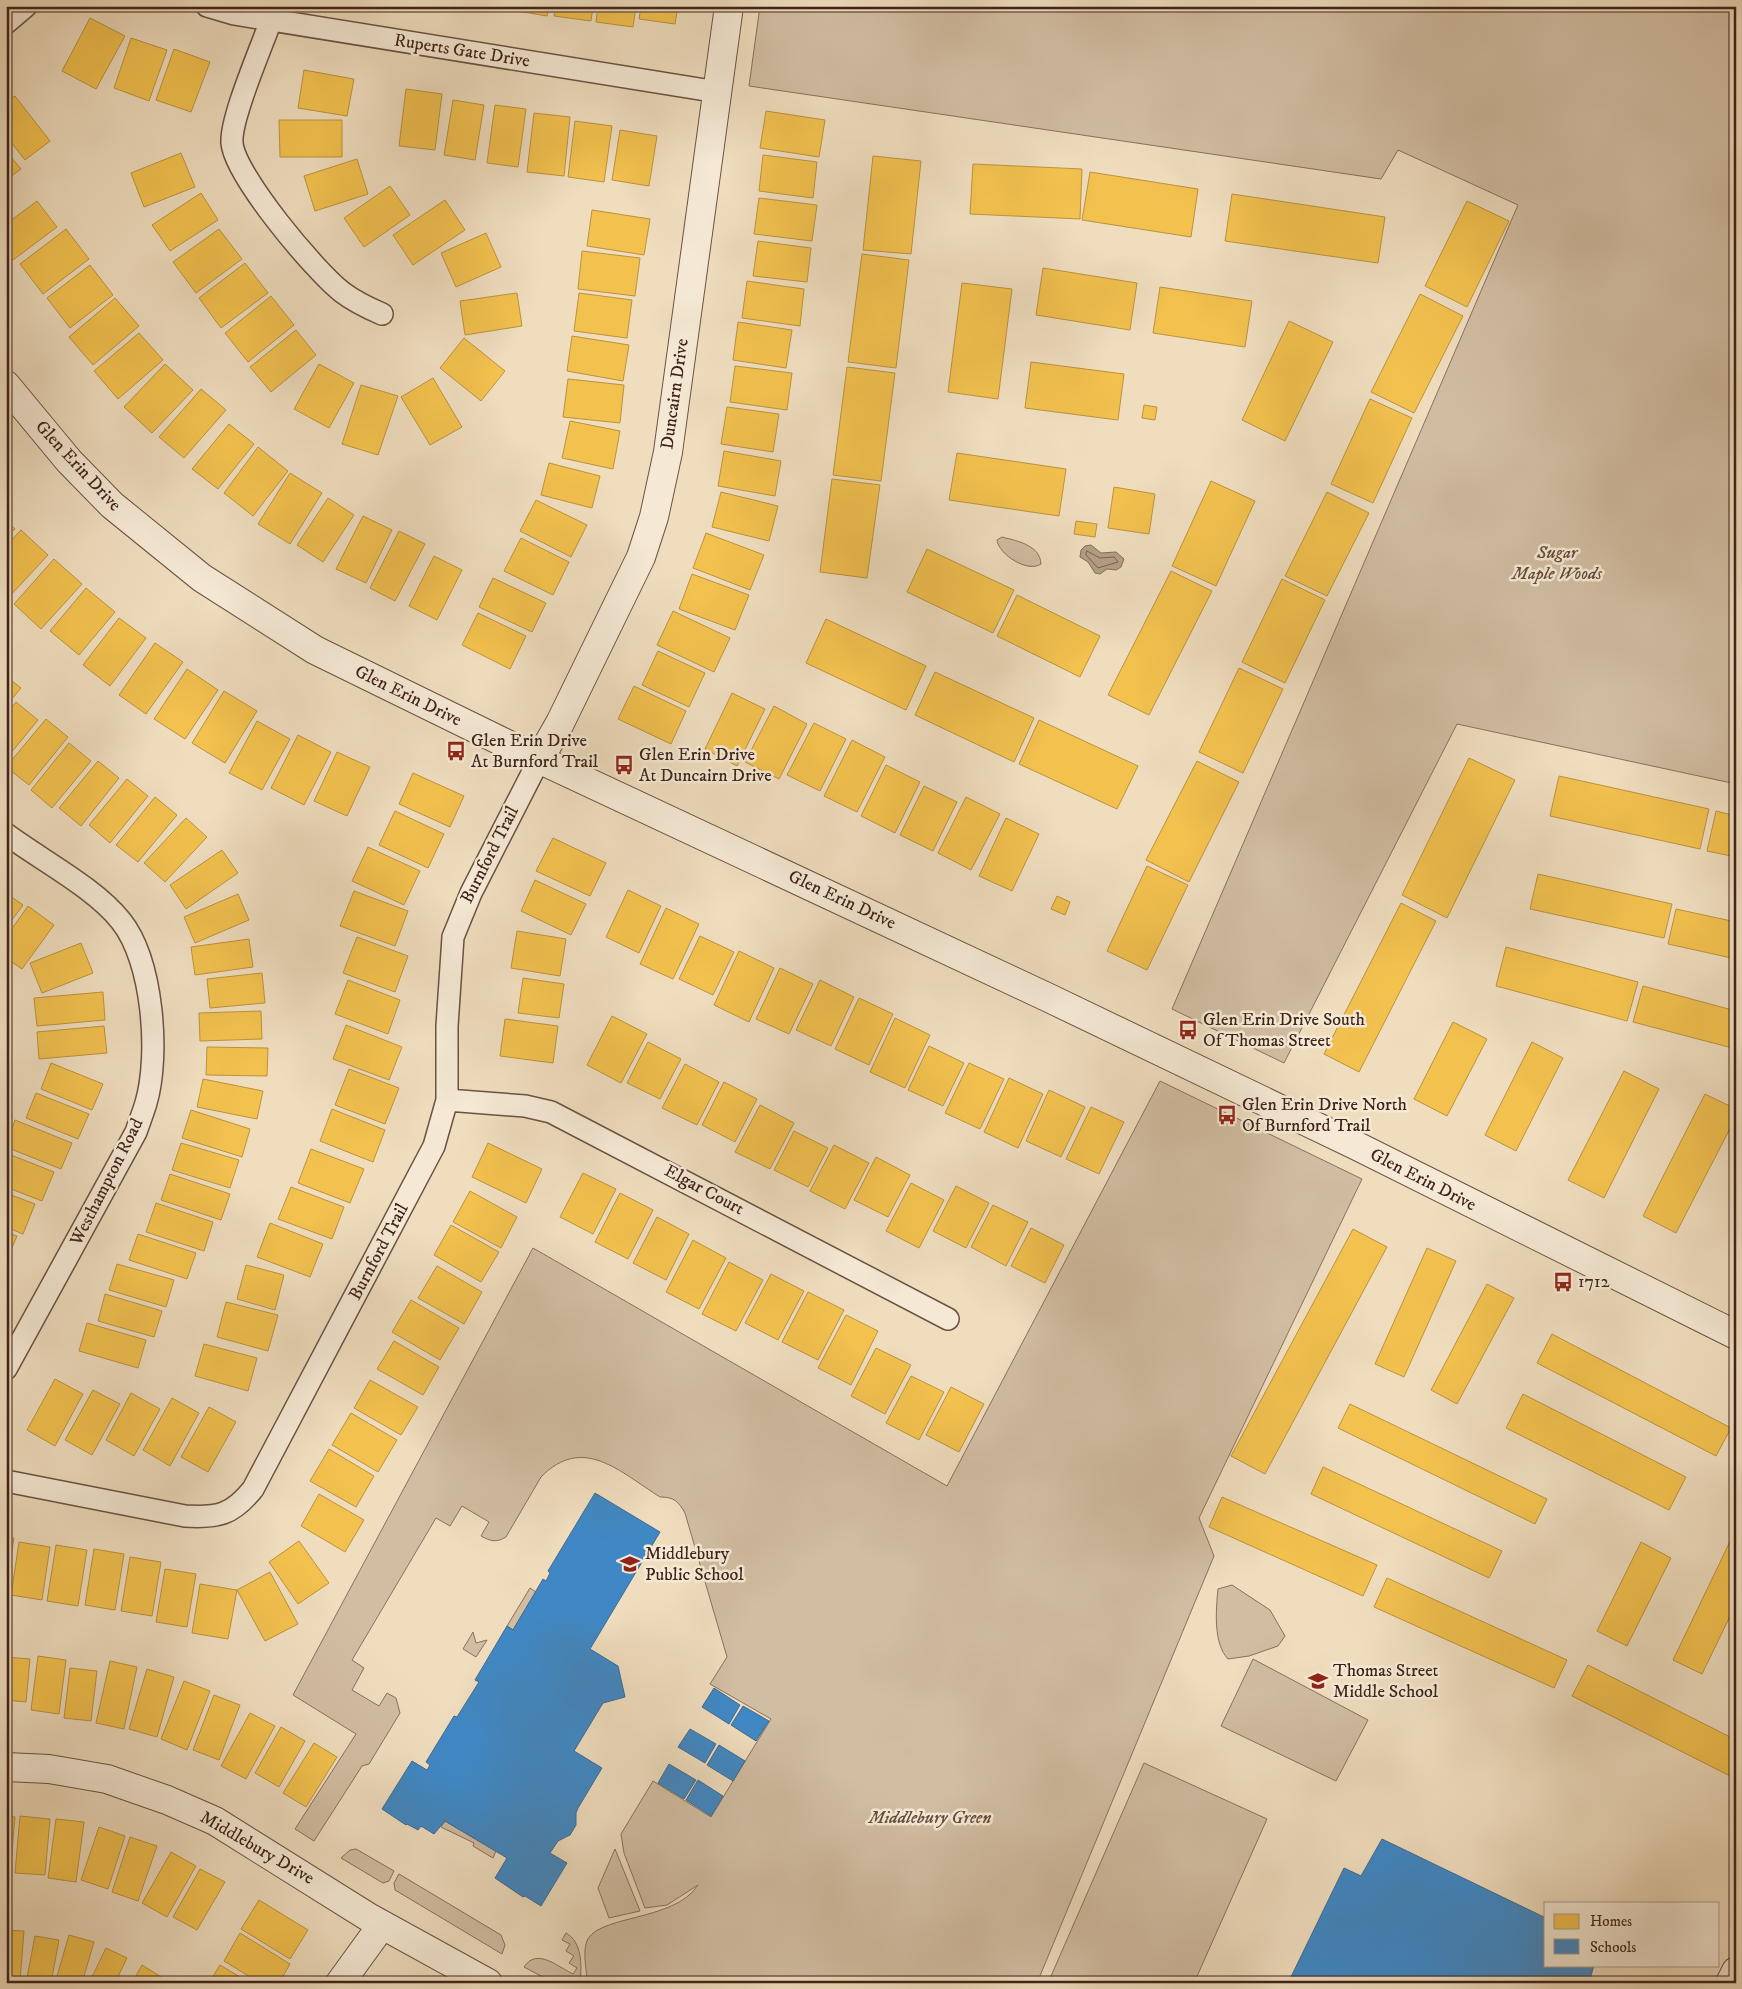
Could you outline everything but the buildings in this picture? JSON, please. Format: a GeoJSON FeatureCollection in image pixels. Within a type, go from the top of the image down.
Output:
{"type":"FeatureCollection","features":[{"type":"Feature","properties":{"kind":"street"},"geometry":{"type":"LineString","coordinates":[[6,23],[26,6]]}},
{"type":"Feature","properties":{"kind":"street","name":"Ruperts Gate Drive"},"geometry":{"type":"LineString","coordinates":[[207,6],[234,14],[718,92]]}},
{"type":"Feature","properties":{"kind":"street","name":"Duncairn Drive"},"geometry":{"type":"LineString","coordinates":[[540,758],[560,723],[640,557],[654,517],[668,452],[729,6]]}},
{"type":"Feature","properties":{"kind":"street"},"geometry":{"type":"LineString","coordinates":[[271,20],[235,122],[232,142],[235,157],[251,186],[322,274],[360,304],[382,314]]}},
{"type":"Feature","properties":{"kind":"street","name":"Glen Erin Drive"},"geometry":{"type":"LineString","coordinates":[[6,385],[69,462],[112,505],[202,578],[315,650],[1357,1146],[1736,1335]]}},
{"type":"Feature","properties":{"kind":"street","name":"Burnford Trail"},"geometry":{"type":"LineString","coordinates":[[6,1482],[185,1516],[209,1518],[224,1514],[241,1504],[253,1489],[434,1146],[447,1100],[447,1026],[453,937],[470,892],[540,758]]}},
{"type":"Feature","properties":{"kind":"street","name":"Westhampton Road"},"geometry":{"type":"LineString","coordinates":[[6,834],[91,893],[120,919],[135,941],[142,959],[146,978],[153,1044],[146,1102],[136,1132],[6,1369]]}},
{"type":"Feature","properties":{"kind":"street","name":"Elgar Court"},"geometry":{"type":"LineString","coordinates":[[447,1100],[525,1106],[552,1112],[948,1319]]}},
{"type":"Feature","properties":{"kind":"street","name":"Middlebury Drive"},"geometry":{"type":"LineString","coordinates":[[6,1767],[49,1769],[107,1779],[216,1820],[382,1925],[488,1983]]}},
{"type":"Feature","properties":{"kind":"street"},"geometry":{"type":"LineString","coordinates":[[340,1983],[382,1925]]}},
{"type":"Feature","properties":{"kind":"street"},"geometry":{"type":"LineString","coordinates":[[1730,1983],[1736,1971]]}},
{"type":"Feature","properties":{"kind":"green space","name":"Sugar Maple Woods"},"geometry":{"type":"Polygon","coordinates":[[[760,6],[1736,6],[1736,784],[1457,724],[1284,1063],[1172,1009],[1518,205],[1398,150],[1381,179],[749,86],[760,6]]]}},
{"type":"Feature","properties":{"kind":"green space"},"geometry":{"type":"Polygon","coordinates":[[[1002,537],[1021,542],[1032,548],[1037,552],[1041,564],[1029,566],[1008,557],[999,546],[997,540],[1002,537]]]}},
{"type":"Feature","properties":{"kind":"green space","name":"Middlebury Green"},"geometry":{"type":"Polygon","coordinates":[[[1160,1081],[1362,1179],[1199,1518],[1214,1556],[1037,1983],[587,1983],[585,1949],[592,1934],[603,1927],[671,1906],[687,1897],[698,1885],[667,1905],[645,1908],[624,1853],[621,1834],[653,1781],[711,1817],[771,1719],[710,1684],[727,1657],[685,1513],[680,1505],[675,1500],[660,1497],[616,1468],[587,1458],[572,1458],[557,1464],[541,1477],[506,1537],[502,1539],[493,1541],[481,1536],[489,1522],[462,1506],[450,1526],[436,1518],[352,1660],[364,1668],[352,1690],[379,1706],[387,1693],[396,1698],[400,1713],[369,1764],[362,1766],[314,1841],[295,1829],[356,1734],[293,1695],[533,1248],[947,1486],[1160,1081]]]}},
{"type":"Feature","properties":{"kind":"green space"},"geometry":{"type":"Polygon","coordinates":[[[1232,1585],[1270,1610],[1285,1636],[1278,1646],[1249,1656],[1228,1659],[1223,1652],[1218,1635],[1217,1607],[1218,1589],[1232,1585]]]}},
{"type":"Feature","properties":{"kind":"green space"},"geometry":{"type":"Polygon","coordinates":[[[530,1588],[536,1592],[513,1630],[507,1626],[530,1588]]]}},
{"type":"Feature","properties":{"kind":"green space"},"geometry":{"type":"Polygon","coordinates":[[[473,1632],[476,1643],[487,1640],[476,1657],[463,1649],[473,1632]]]}},
{"type":"Feature","properties":{"kind":"green space"},"geometry":{"type":"Polygon","coordinates":[[[1253,1659],[1368,1720],[1336,1781],[1221,1726],[1253,1659]]]}},
{"type":"Feature","properties":{"kind":"green space"},"geometry":{"type":"Polygon","coordinates":[[[1144,1763],[1267,1819],[1194,1983],[1048,1983],[1144,1763]]]}},
{"type":"Feature","properties":{"kind":"green space"},"geometry":{"type":"Polygon","coordinates":[[[445,1821],[496,1851],[493,1858],[473,1846],[474,1843],[441,1827],[445,1821]]]}},
{"type":"Feature","properties":{"kind":"green space"},"geometry":{"type":"Polygon","coordinates":[[[356,1849],[394,1871],[389,1881],[383,1883],[341,1858],[350,1850],[356,1849]]]}},
{"type":"Feature","properties":{"kind":"green space"},"geometry":{"type":"Polygon","coordinates":[[[615,1849],[640,1911],[609,1918],[598,1888],[615,1849]]]}},
{"type":"Feature","properties":{"kind":"green space"},"geometry":{"type":"Polygon","coordinates":[[[399,1874],[501,1935],[505,1945],[502,1954],[395,1890],[394,1883],[399,1874]]]}},
{"type":"Feature","properties":{"kind":"green space"},"geometry":{"type":"Polygon","coordinates":[[[566,1933],[575,1942],[580,1955],[580,1983],[554,1983],[524,1967],[529,1961],[535,1959],[548,1960],[573,1974],[577,1968],[569,1963],[574,1956],[566,1951],[570,1944],[562,1940],[566,1933]]]}},
{"type":"Feature","properties":{"kind":"water"},"geometry":{"type":"Polygon","coordinates":[[[1091,545],[1101,553],[1116,552],[1124,559],[1121,567],[1116,570],[1107,569],[1100,574],[1095,573],[1088,562],[1080,557],[1081,550],[1085,546],[1091,545]]]}},
{"type":"Feature","properties":{"kind":"place","name":"Glen Erin Drive At Burnford Trail"},"geometry":{"type":"Point","coordinates":[456,751]}},
{"type":"Feature","properties":{"kind":"place","name":"Glen Erin Drive At Duncairn Drive"},"geometry":{"type":"Point","coordinates":[624,765]}},
{"type":"Feature","properties":{"kind":"place","name":"Glen Erin Drive South Of Thomas Street"},"geometry":{"type":"Point","coordinates":[1188,1030]}},
{"type":"Feature","properties":{"kind":"place","name":"Glen Erin Drive North Of Burnford Trail"},"geometry":{"type":"Point","coordinates":[1227,1115]}},
{"type":"Feature","properties":{"kind":"place","name":"1712"},"geometry":{"type":"Point","coordinates":[1563,1282]}},
{"type":"Feature","properties":{"kind":"place","name":"Middlebury Public School"},"geometry":{"type":"Point","coordinates":[630,1564]}},
{"type":"Feature","properties":{"kind":"place","name":"Thomas Street Middle School"},"geometry":{"type":"Point","coordinates":[1318,1681]}}]}
